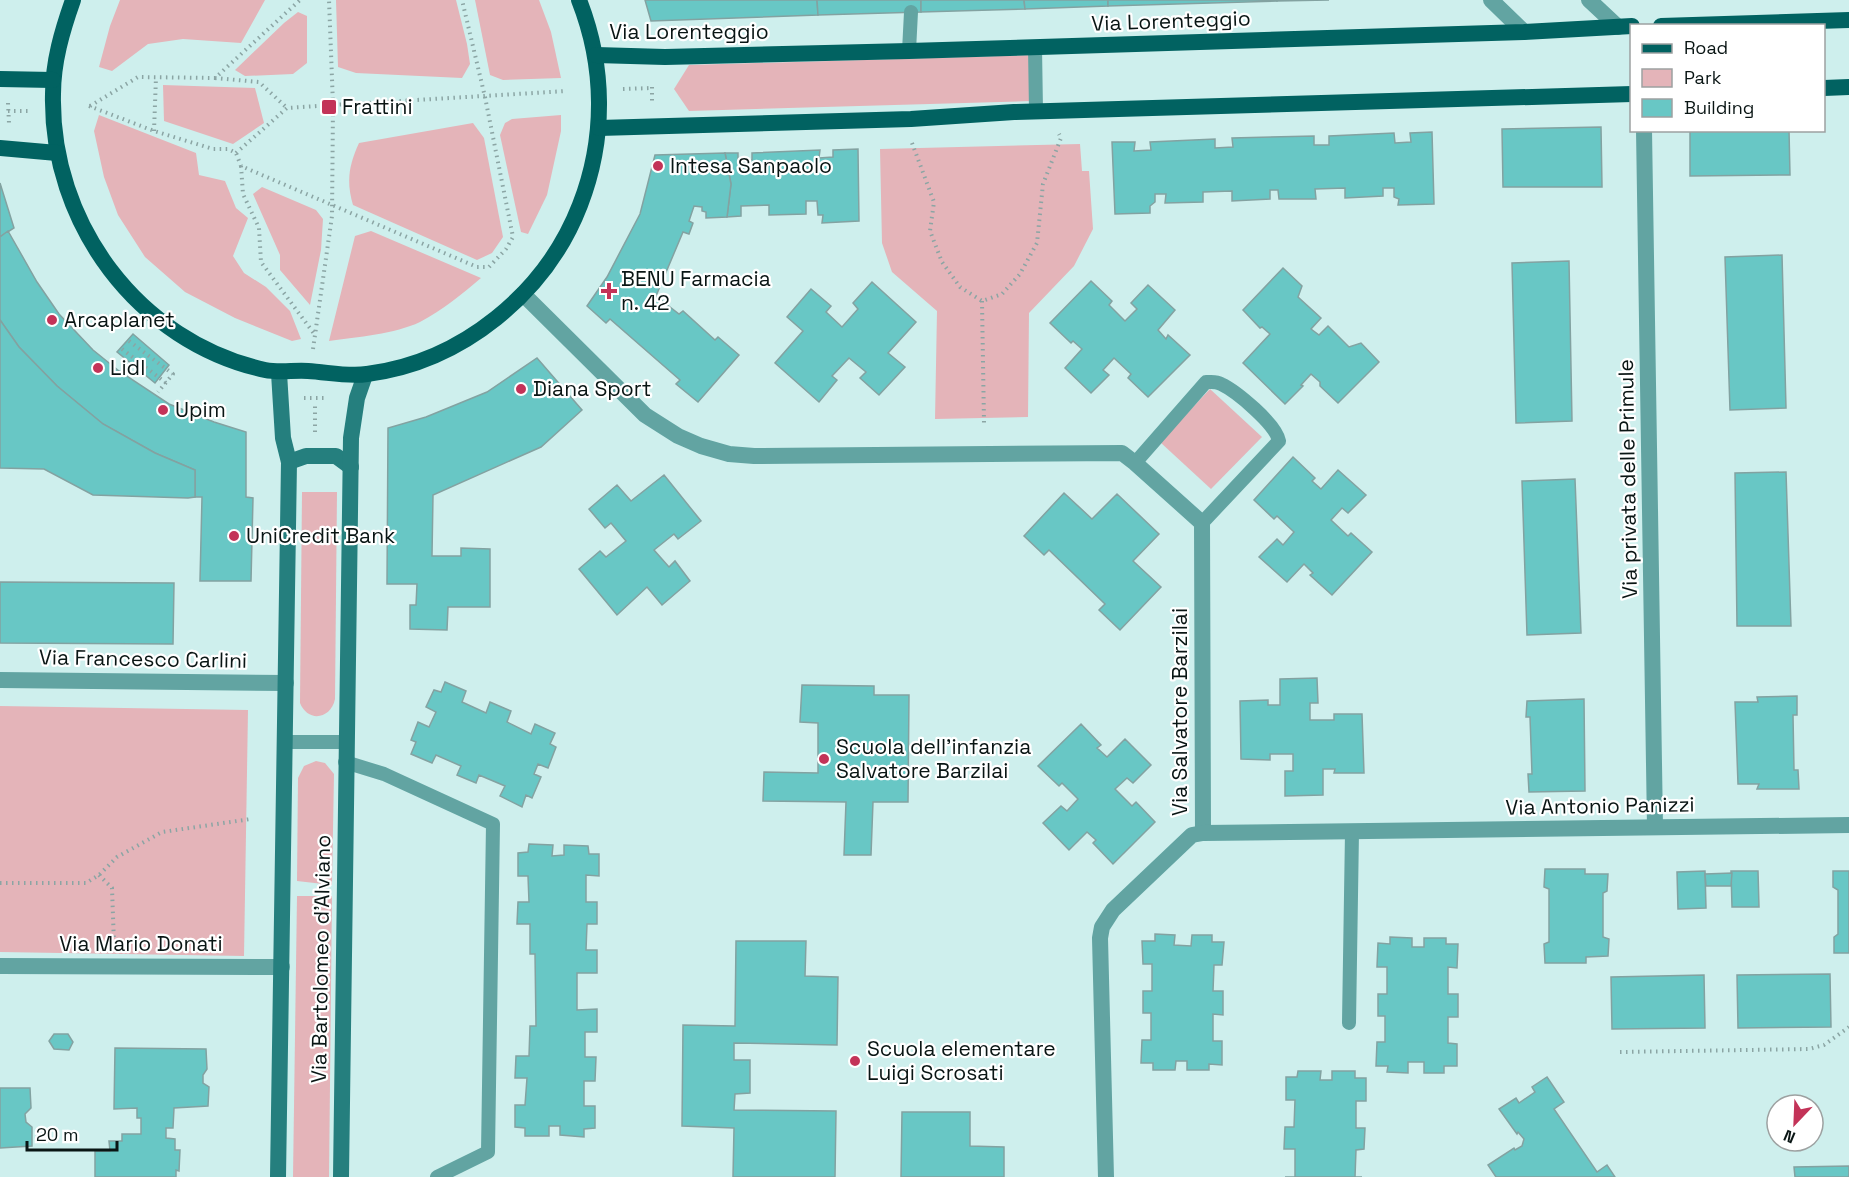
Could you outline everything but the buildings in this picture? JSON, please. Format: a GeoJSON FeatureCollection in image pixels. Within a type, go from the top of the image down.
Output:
{"type":"FeatureCollection","features":[{"type":"Feature","properties":{"kind":"main road"},"geometry":{"type":"LineString","coordinates":[[73,0],[63,29],[53,80],[57,153],[69,196],[82,227],[99,256],[120,284],[144,308],[171,329],[231,360],[279,373],[297,370],[364,375],[431,357],[490,324],[524,294],[559,249],[575,219],[587,188],[599,128],[600,90],[596,55],[579,0]]}},
{"type":"Feature","properties":{"kind":"main road"},"geometry":{"type":"LineString","coordinates":[[1724,24],[1849,20]]}},
{"type":"Feature","properties":{"kind":"main road","name":"Via Lorenteggio"},"geometry":{"type":"LineString","coordinates":[[596,55],[665,57],[909,51],[1524,32],[1625,26]]}},
{"type":"Feature","properties":{"kind":"main road"},"geometry":{"type":"LineString","coordinates":[[0,79],[53,80]]}},
{"type":"Feature","properties":{"kind":"main road"},"geometry":{"type":"LineString","coordinates":[[1825,88],[1849,87]]}},
{"type":"Feature","properties":{"kind":"main road"},"geometry":{"type":"LineString","coordinates":[[599,128],[911,119],[1043,111],[1630,94]]}},
{"type":"Feature","properties":{"kind":"main road"},"geometry":{"type":"LineString","coordinates":[[0,148],[57,153]]}},
{"type":"Feature","properties":{"kind":"main road","name":"Via Bartolomeo d'Alviano"},"geometry":{"type":"LineString","coordinates":[[278,1177],[289,462],[283,438],[279,373]]}},
{"type":"Feature","properties":{"kind":"main road","name":"Via Bartolomeo d'Alviano"},"geometry":{"type":"LineString","coordinates":[[340,1177],[351,438],[357,398],[364,375]]}},
{"type":"Feature","properties":{"kind":"main road"},"geometry":{"type":"LineString","coordinates":[[289,462],[306,456],[336,456],[351,467]]}},
{"type":"Feature","properties":{"kind":"street"},"geometry":{"type":"LineString","coordinates":[[1491,0],[1524,32]]}},
{"type":"Feature","properties":{"kind":"street"},"geometry":{"type":"LineString","coordinates":[[1589,0],[1625,26]]}},
{"type":"Feature","properties":{"kind":"street","name":"Via privata delle Primule"},"geometry":{"type":"LineString","coordinates":[[1644,132],[1655,827]]}},
{"type":"Feature","properties":{"kind":"street"},"geometry":{"type":"LineString","coordinates":[[524,294],[645,415],[678,436],[701,446],[754,456],[1122,453],[1202,523]]}},
{"type":"Feature","properties":{"kind":"street","name":"Via Salvatore Barzilai"},"geometry":{"type":"LineString","coordinates":[[1106,1177],[1100,938],[1102,927],[1113,910],[1192,835],[1203,833],[1202,523]]}},
{"type":"Feature","properties":{"kind":"street","name":"Via Francesco Carlini"},"geometry":{"type":"LineString","coordinates":[[0,680],[286,683]]}},
{"type":"Feature","properties":{"kind":"street","name":"Via Antonio Panizzi"},"geometry":{"type":"LineString","coordinates":[[1203,833],[1849,825]]}},
{"type":"Feature","properties":{"kind":"street","name":"Via Mario Donati"},"geometry":{"type":"LineString","coordinates":[[0,966],[282,967]]}},
{"type":"Feature","properties":{"kind":"lane"},"geometry":{"type":"LineString","coordinates":[[909,51],[911,12]]}},
{"type":"Feature","properties":{"kind":"lane"},"geometry":{"type":"LineString","coordinates":[[1035,47],[1043,111]]}},
{"type":"Feature","properties":{"kind":"lane"},"geometry":{"type":"LineString","coordinates":[[1136,463],[1206,382],[1214,381],[1222,384],[1242,397],[1276,431],[1279,441],[1202,523]]}},
{"type":"Feature","properties":{"kind":"lane"},"geometry":{"type":"LineString","coordinates":[[285,742],[346,742]]}},
{"type":"Feature","properties":{"kind":"lane"},"geometry":{"type":"LineString","coordinates":[[345,762],[384,774],[493,824],[488,1152],[436,1177]]}},
{"type":"Feature","properties":{"kind":"lane"},"geometry":{"type":"LineString","coordinates":[[1349,1023],[1352,832]]}},
{"type":"Feature","properties":{"kind":"path"},"geometry":{"type":"LineString","coordinates":[[215,78],[300,0]]}},
{"type":"Feature","properties":{"kind":"path"},"geometry":{"type":"LineString","coordinates":[[313,349],[332,206],[333,105],[329,0]]}},
{"type":"Feature","properties":{"kind":"path"},"geometry":{"type":"LineString","coordinates":[[241,166],[477,267],[489,267],[506,249],[513,237],[485,97],[462,0]]}},
{"type":"Feature","properties":{"kind":"path"},"geometry":{"type":"LineString","coordinates":[[287,108],[258,82],[215,78],[156,77],[138,77],[89,106],[154,131],[213,149],[228,149],[236,153],[241,166],[243,194],[259,228],[261,262],[315,336]]}},
{"type":"Feature","properties":{"kind":"path"},"geometry":{"type":"LineString","coordinates":[[154,131],[156,77]]}},
{"type":"Feature","properties":{"kind":"path"},"geometry":{"type":"LineString","coordinates":[[652,77],[652,104]]}},
{"type":"Feature","properties":{"kind":"path"},"geometry":{"type":"LineString","coordinates":[[623,89],[652,88]]}},
{"type":"Feature","properties":{"kind":"path"},"geometry":{"type":"LineString","coordinates":[[236,153],[287,108],[567,91]]}},
{"type":"Feature","properties":{"kind":"path"},"geometry":{"type":"LineString","coordinates":[[7,96],[9,123]]}},
{"type":"Feature","properties":{"kind":"path"},"geometry":{"type":"LineString","coordinates":[[8,111],[28,111]]}},
{"type":"Feature","properties":{"kind":"path"},"geometry":{"type":"LineString","coordinates":[[982,301],[1002,294],[1020,274],[1036,243],[1043,184],[1061,138],[1043,111]]}},
{"type":"Feature","properties":{"kind":"path"},"geometry":{"type":"LineString","coordinates":[[911,119],[912,144],[934,202],[930,231],[942,262],[960,287],[982,301]]}},
{"type":"Feature","properties":{"kind":"path"},"geometry":{"type":"LineString","coordinates":[[982,301],[984,423]]}},
{"type":"Feature","properties":{"kind":"path"},"geometry":{"type":"LineString","coordinates":[[129,342],[173,374],[158,392]]}},
{"type":"Feature","properties":{"kind":"path"},"geometry":{"type":"LineString","coordinates":[[122,349],[166,383]]}},
{"type":"Feature","properties":{"kind":"path"},"geometry":{"type":"LineString","coordinates":[[302,398],[326,398]]}},
{"type":"Feature","properties":{"kind":"path"},"geometry":{"type":"LineString","coordinates":[[315,404],[315,432]]}},
{"type":"Feature","properties":{"kind":"path"},"geometry":{"type":"LineString","coordinates":[[0,883],[86,883],[99,875],[117,856],[162,832],[250,819]]}},
{"type":"Feature","properties":{"kind":"path"},"geometry":{"type":"LineString","coordinates":[[99,875],[112,888],[114,950]]}},
{"type":"Feature","properties":{"kind":"path"},"geometry":{"type":"LineString","coordinates":[[1620,1052],[1809,1049],[1824,1045],[1849,1027]]}},
{"type":"Feature","properties":{"kind":"green space"},"geometry":{"type":"Polygon","coordinates":[[[120,0],[265,0],[241,43],[183,39],[148,44],[112,71],[99,67],[120,0]]]}},
{"type":"Feature","properties":{"kind":"green space"},"geometry":{"type":"Polygon","coordinates":[[[336,0],[456,0],[470,64],[462,78],[356,73],[338,67],[336,0]]]}},
{"type":"Feature","properties":{"kind":"green space"},"geometry":{"type":"Polygon","coordinates":[[[475,0],[539,0],[551,32],[561,78],[503,80],[490,75],[475,0]]]}},
{"type":"Feature","properties":{"kind":"green space"},"geometry":{"type":"Polygon","coordinates":[[[298,12],[307,16],[307,63],[293,74],[245,76],[235,70],[284,23],[298,12]]]}},
{"type":"Feature","properties":{"kind":"green space"},"geometry":{"type":"Polygon","coordinates":[[[1033,55],[1032,101],[689,111],[674,89],[689,65],[1033,55]]]}},
{"type":"Feature","properties":{"kind":"green space"},"geometry":{"type":"Polygon","coordinates":[[[163,85],[255,88],[264,123],[233,144],[164,121],[163,85]]]}},
{"type":"Feature","properties":{"kind":"green space"},"geometry":{"type":"Polygon","coordinates":[[[99,115],[196,153],[199,175],[225,181],[236,208],[248,218],[233,256],[244,273],[266,287],[290,311],[301,339],[292,341],[235,318],[185,292],[145,257],[118,215],[104,177],[94,131],[99,115]]]}},
{"type":"Feature","properties":{"kind":"green space"},"geometry":{"type":"Polygon","coordinates":[[[561,115],[561,131],[547,195],[528,234],[521,232],[500,135],[505,123],[512,119],[561,115]]]}},
{"type":"Feature","properties":{"kind":"green space"},"geometry":{"type":"Polygon","coordinates":[[[473,123],[484,138],[503,237],[492,253],[477,260],[353,205],[350,173],[359,143],[473,123]]]}},
{"type":"Feature","properties":{"kind":"green space"},"geometry":{"type":"Polygon","coordinates":[[[1080,144],[1082,171],[1089,171],[1093,229],[1074,266],[1029,313],[1028,417],[935,419],[937,311],[892,272],[882,243],[880,149],[1080,144]]]}},
{"type":"Feature","properties":{"kind":"green space"},"geometry":{"type":"Polygon","coordinates":[[[262,187],[316,210],[323,219],[321,250],[310,305],[280,270],[280,255],[253,194],[262,187]]]}},
{"type":"Feature","properties":{"kind":"green space"},"geometry":{"type":"Polygon","coordinates":[[[371,231],[481,278],[444,307],[420,322],[388,332],[329,341],[355,236],[371,231]]]}},
{"type":"Feature","properties":{"kind":"green space"},"geometry":{"type":"Polygon","coordinates":[[[1210,389],[1262,437],[1211,489],[1160,442],[1210,389]]]}},
{"type":"Feature","properties":{"kind":"green space"},"geometry":{"type":"Polygon","coordinates":[[[302,492],[337,492],[335,699],[329,711],[319,716],[308,714],[300,703],[302,492]]]}},
{"type":"Feature","properties":{"kind":"green space"},"geometry":{"type":"Polygon","coordinates":[[[0,706],[248,710],[244,956],[0,952],[0,706]]]}},
{"type":"Feature","properties":{"kind":"green space"},"geometry":{"type":"Polygon","coordinates":[[[316,761],[325,763],[334,774],[332,885],[297,881],[298,778],[304,766],[316,761]]]}},
{"type":"Feature","properties":{"kind":"green space"},"geometry":{"type":"Polygon","coordinates":[[[297,896],[332,896],[329,1177],[293,1177],[297,896]]]}},
{"type":"Feature","properties":{"kind":"place","name":"Frattini"},"geometry":{"type":"Point","coordinates":[329,107]}},
{"type":"Feature","properties":{"kind":"place","name":"Intesa Sanpaolo"},"geometry":{"type":"Point","coordinates":[658,166]}},
{"type":"Feature","properties":{"kind":"place","name":"BENU Farmacia n. 42"},"geometry":{"type":"Point","coordinates":[609,291]}},
{"type":"Feature","properties":{"kind":"place","name":"Arcaplanet"},"geometry":{"type":"Point","coordinates":[52,320]}},
{"type":"Feature","properties":{"kind":"place","name":"Lidl"},"geometry":{"type":"Point","coordinates":[98,368]}},
{"type":"Feature","properties":{"kind":"place","name":"Diana Sport"},"geometry":{"type":"Point","coordinates":[521,389]}},
{"type":"Feature","properties":{"kind":"place","name":"Upim"},"geometry":{"type":"Point","coordinates":[163,410]}},
{"type":"Feature","properties":{"kind":"place","name":"UniCredit Bank"},"geometry":{"type":"Point","coordinates":[234,536]}},
{"type":"Feature","properties":{"kind":"place","name":"Scuola dell'infanzia Salvatore Barzilai"},"geometry":{"type":"Point","coordinates":[824,759]}},
{"type":"Feature","properties":{"kind":"place","name":"Scuola elementare Luigi Scrosati"},"geometry":{"type":"Point","coordinates":[855,1061]}}]}
